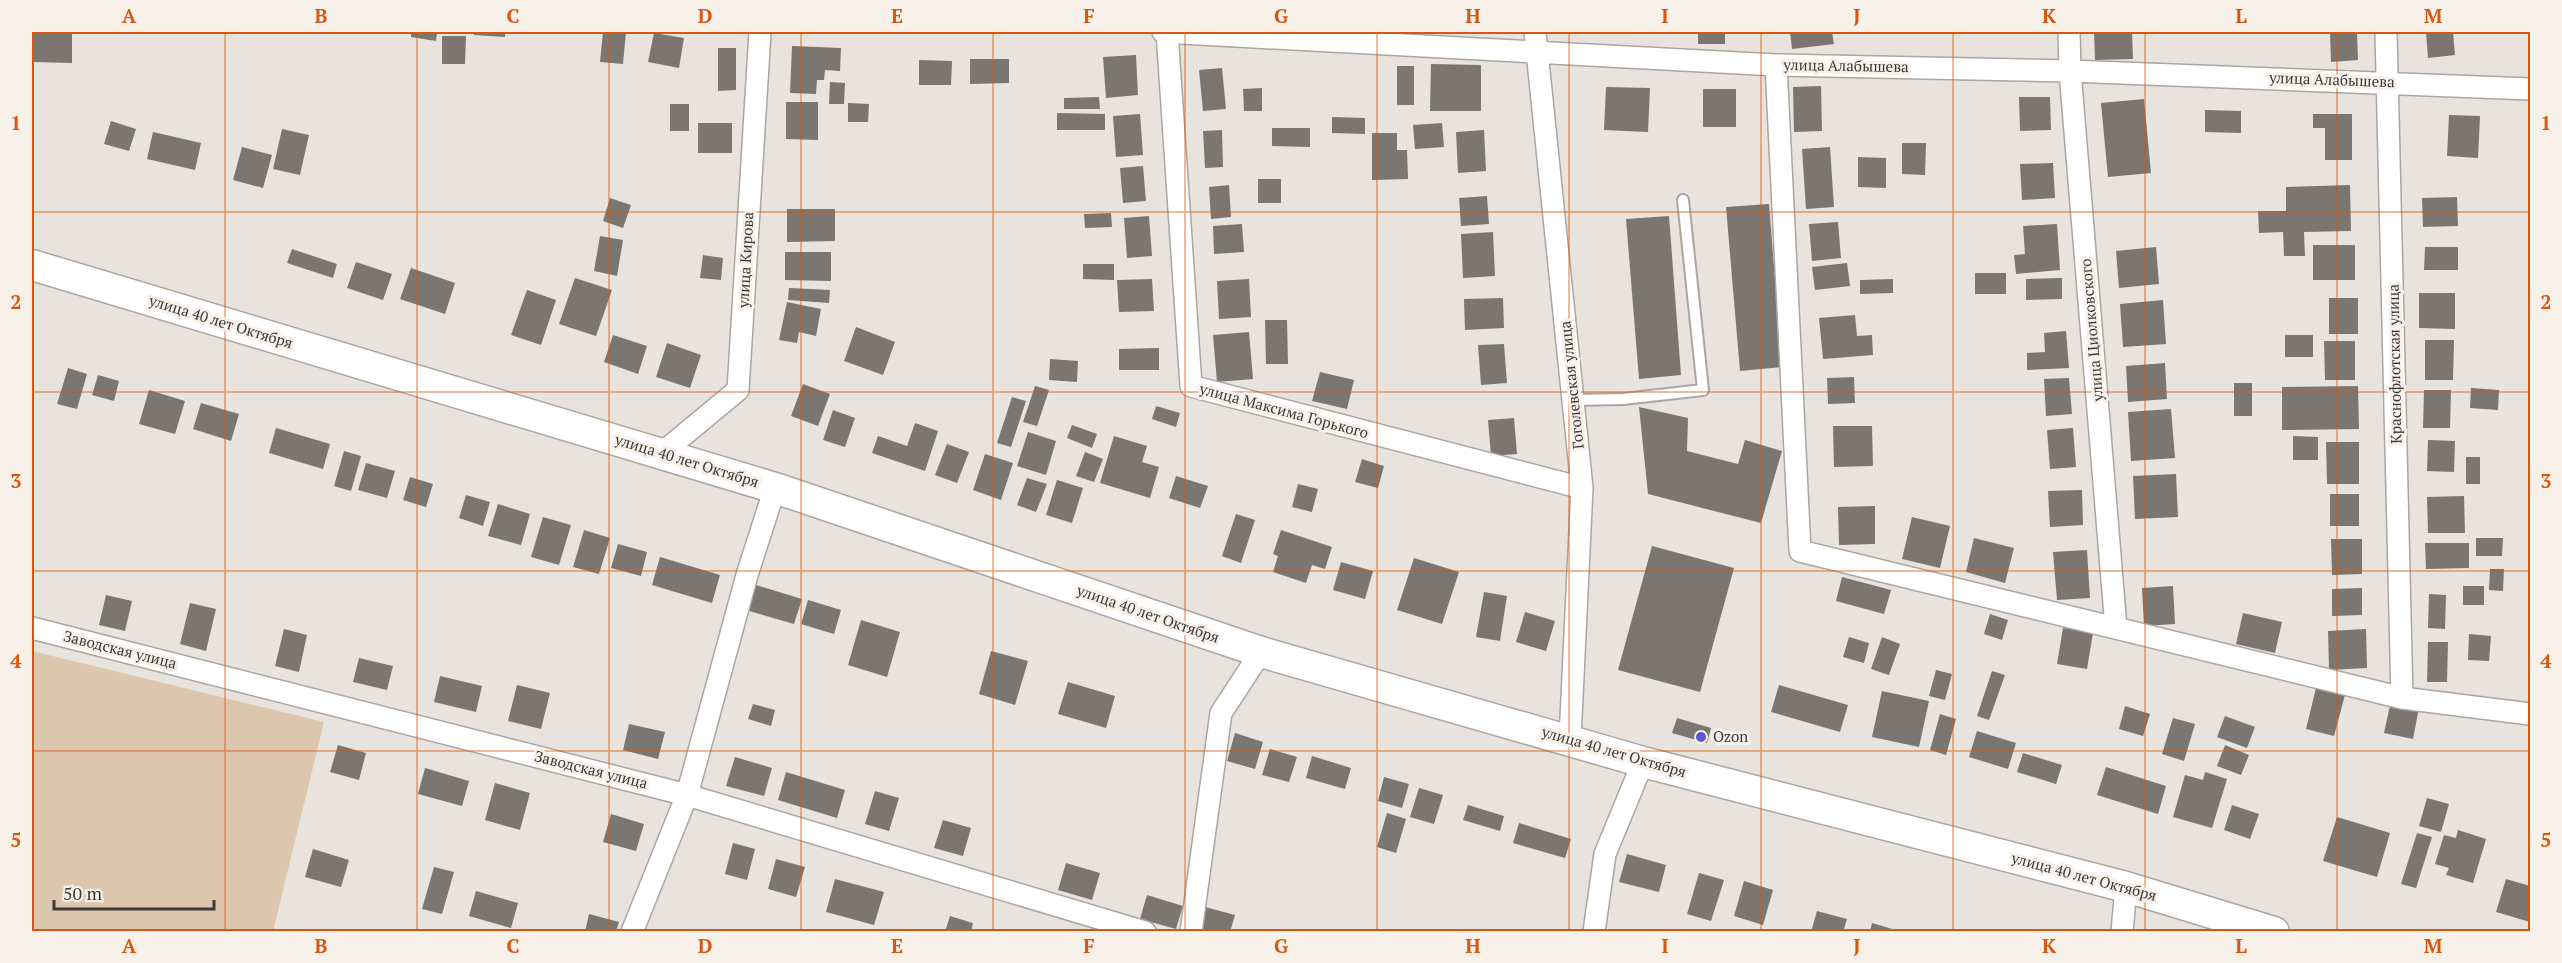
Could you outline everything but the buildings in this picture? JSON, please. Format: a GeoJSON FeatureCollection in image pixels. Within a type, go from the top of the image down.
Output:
{"type":"FeatureCollection","features":[{"type":"Feature","properties":{"kind":"street","name":"улица Кирова"},"geometry":{"type":"LineString","coordinates":[[662,453],[738,390],[759,32]]}},
{"type":"Feature","properties":{"kind":"street","name":"улица Алабышева"},"geometry":{"type":"LineString","coordinates":[[1166,32],[1536,42],[1776,65],[2070,71],[2530,89]]}},
{"type":"Feature","properties":{"kind":"street","name":"улица Максима Горького"},"geometry":{"type":"LineString","coordinates":[[1166,32],[1191,387],[1582,488]]}},
{"type":"Feature","properties":{"kind":"street","name":"улица Циолковского"},"geometry":{"type":"LineString","coordinates":[[2069,32],[2070,71],[2116,628]]}},
{"type":"Feature","properties":{"kind":"street","name":"Краснофлотская улица"},"geometry":{"type":"LineString","coordinates":[[2386,32],[2402,698]]}},
{"type":"Feature","properties":{"kind":"street","name":"Гоголевская улица"},"geometry":{"type":"LineString","coordinates":[[1536,42],[1582,488],[1570,739]]}},
{"type":"Feature","properties":{"kind":"street"},"geometry":{"type":"LineString","coordinates":[[1776,65],[1800,551],[2402,698],[2530,714]]}},
{"type":"Feature","properties":{"kind":"street","name":"улица 40 лет Октября"},"geometry":{"type":"LineString","coordinates":[[32,265],[775,488],[1261,652],[1570,739],[1643,762],[2126,887],[2274,932]]}},
{"type":"Feature","properties":{"kind":"street"},"geometry":{"type":"LineString","coordinates":[[632,932],[687,795],[747,575],[775,488]]}},
{"type":"Feature","properties":{"kind":"street","name":"Заводская улица"},"geometry":{"type":"LineString","coordinates":[[32,628],[687,795],[1145,932]]}},
{"type":"Feature","properties":{"kind":"street"},"geometry":{"type":"LineString","coordinates":[[1191,932],[1221,713],[1261,652]]}},
{"type":"Feature","properties":{"kind":"street"},"geometry":{"type":"LineString","coordinates":[[1594,932],[1605,855],[1643,762]]}},
{"type":"Feature","properties":{"kind":"street"},"geometry":{"type":"LineString","coordinates":[[2122,932],[2126,887]]}},
{"type":"Feature","properties":{"kind":"lane"},"geometry":{"type":"LineString","coordinates":[[1574,400],[1623,399],[1703,390],[1683,201]]}},
{"type":"Feature","properties":{"kind":"shaded area"},"geometry":{"type":"Polygon","coordinates":[[[32,651],[324,722],[273,931],[32,931],[32,651]]]}},
{"type":"Feature","properties":{"kind":"place","name":"Ozon"},"geometry":{"type":"Point","coordinates":[1701,737]}}]}
